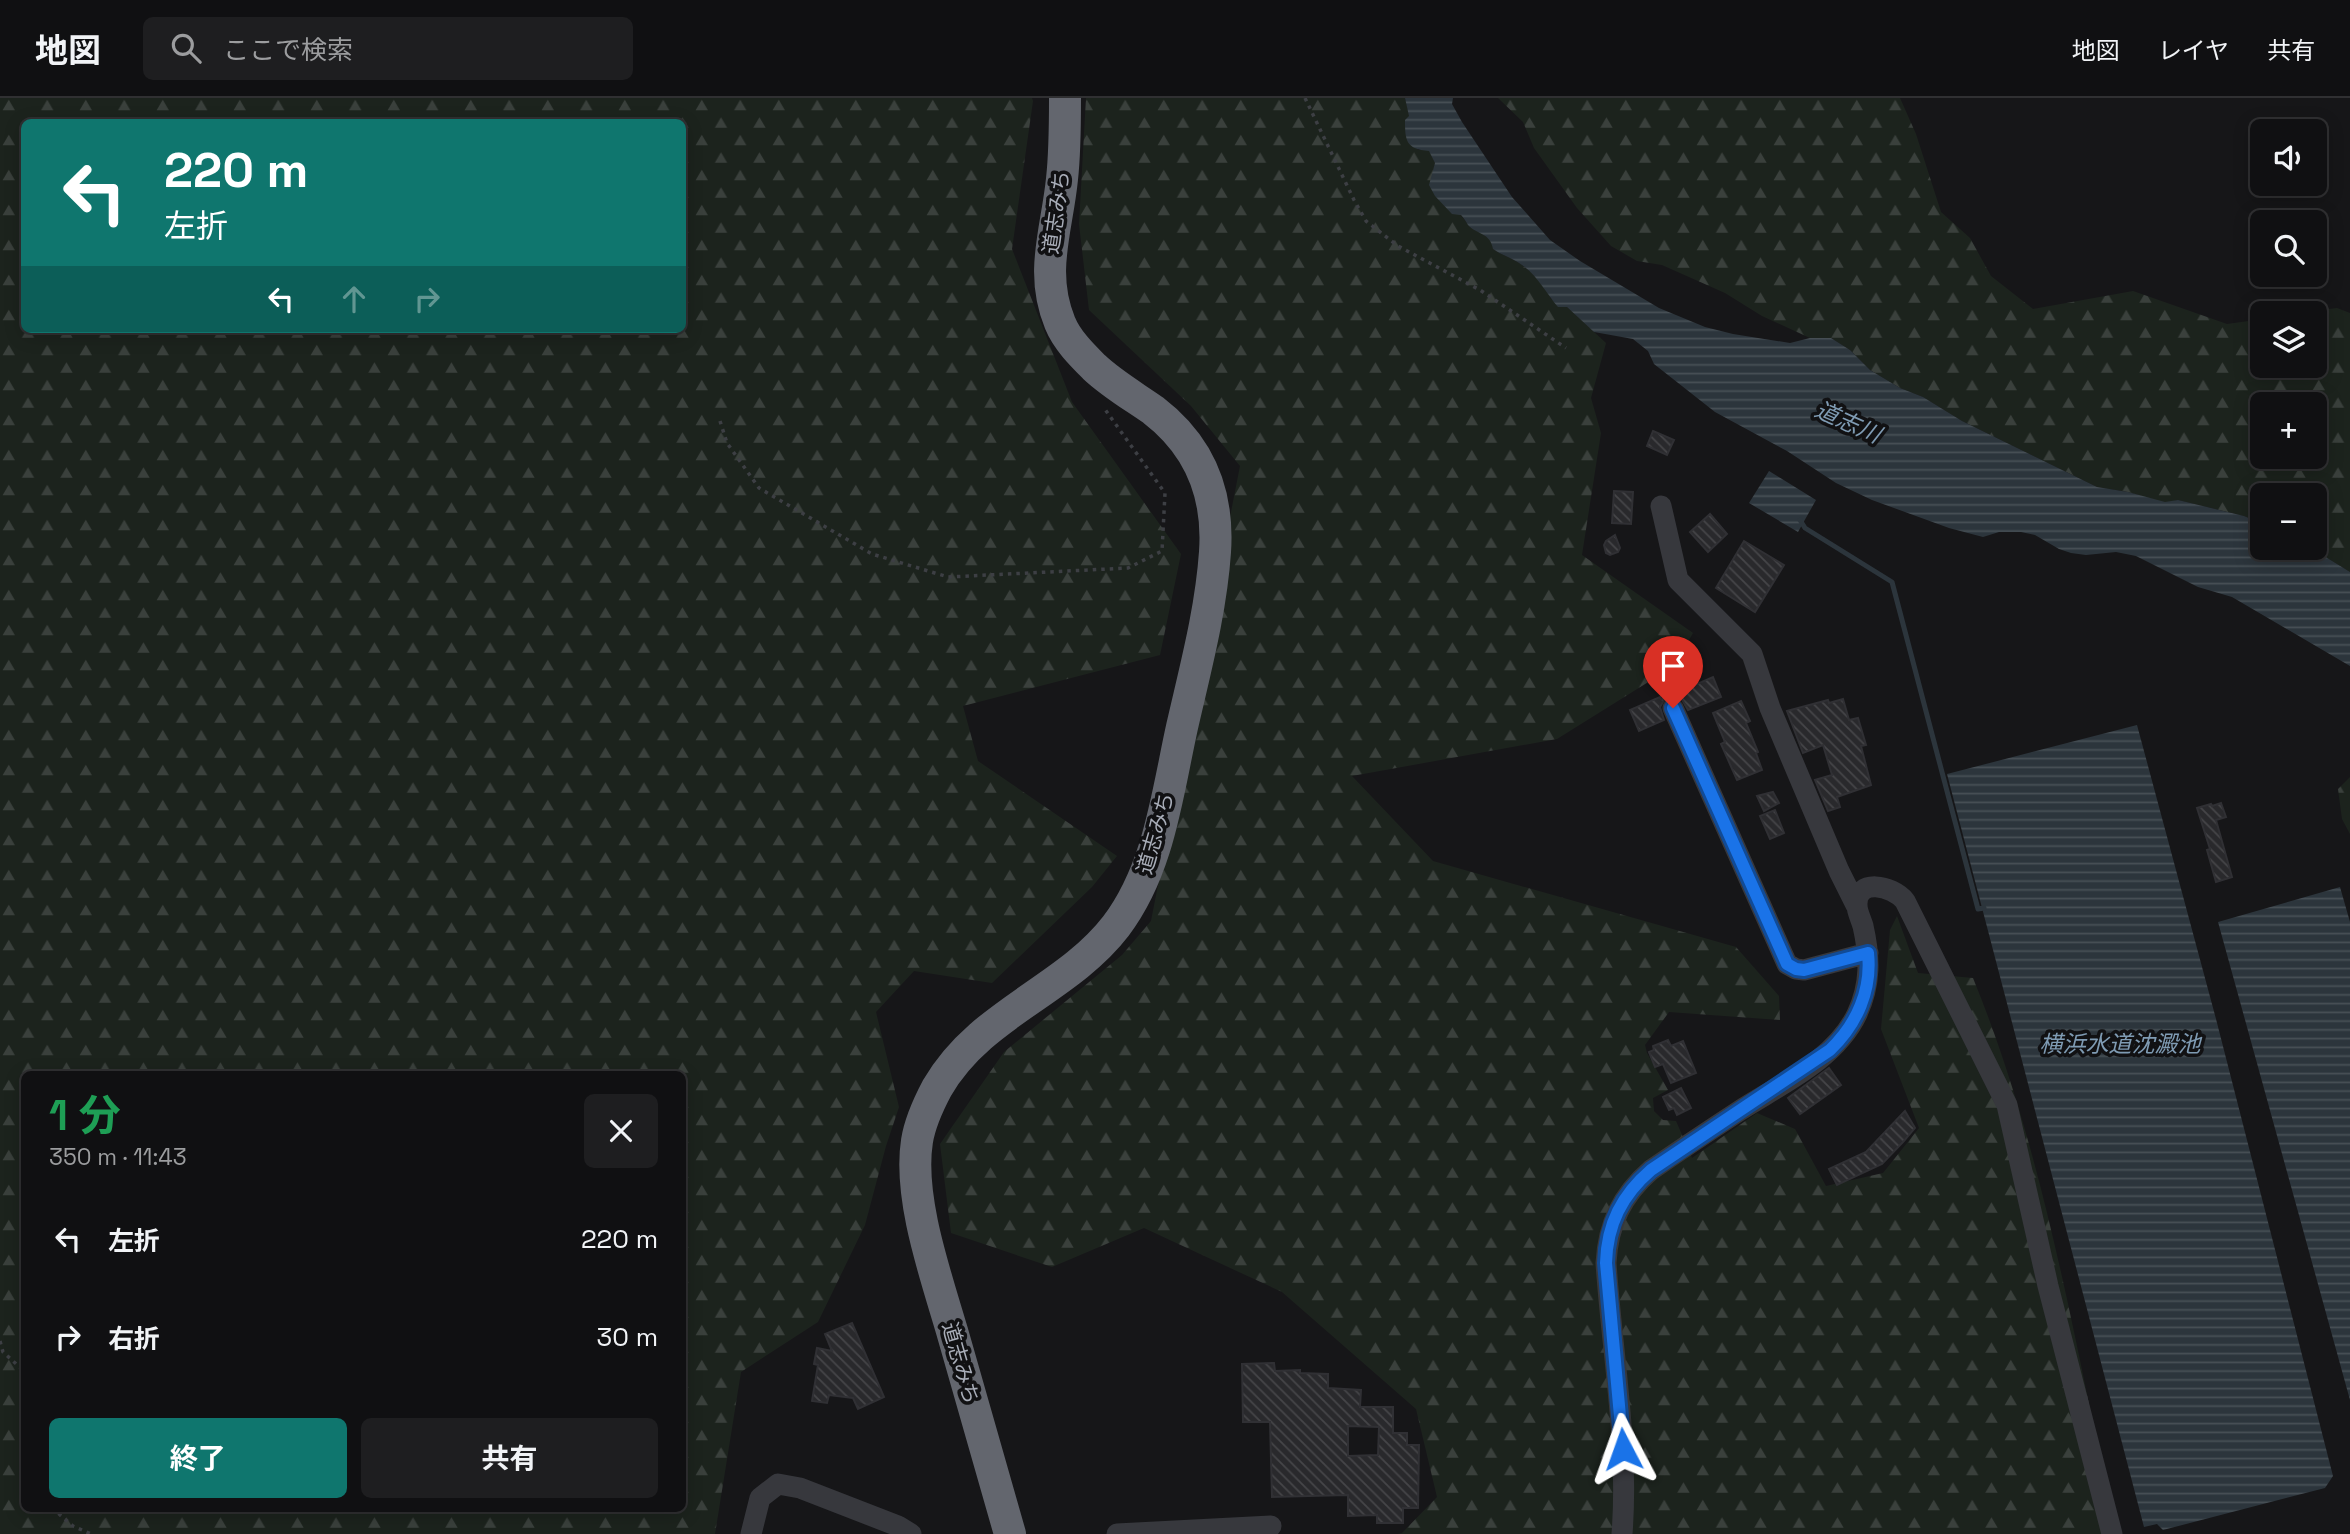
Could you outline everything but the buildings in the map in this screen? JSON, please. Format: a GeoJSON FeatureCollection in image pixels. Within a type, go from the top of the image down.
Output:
{"type":"FeatureCollection","features":[{"type":"Feature","properties":{"kind":"highway","name":"道志みち"},"geometry":{"type":"LineString","coordinates":[[1010,1534],[934,1271],[919,1204],[915,1172],[917,1140],[927,1107],[961,1055],[990,1027],[1067,972],[1114,929],[1142,881],[1157,841],[1204,625],[1215,551],[1212,495],[1203,471],[1178,432],[1154,411],[1108,380],[1083,357],[1065,334],[1057,317],[1049,264],[1062,179],[1065,98]]}},
{"type":"Feature","properties":{"kind":"street"},"geometry":{"type":"LineString","coordinates":[[1622,1534],[1625,1502],[1623,1449],[1606,1263],[1607,1245],[1617,1212],[1634,1185],[1651,1170],[1812,1063],[1839,1042],[1856,1016],[1867,991],[1868,953],[1856,905],[1770,708],[1752,654],[1678,580],[1661,506]]}},
{"type":"Feature","properties":{"kind":"street"},"geometry":{"type":"LineString","coordinates":[[1673,708],[1787,964],[1804,970],[1868,953]]}},
{"type":"Feature","properties":{"kind":"street"},"geometry":{"type":"LineString","coordinates":[[1856,905],[1860,894],[1868,888],[1879,887],[1893,890],[1905,901],[2007,1105],[2048,1286],[2112,1534]]}},
{"type":"Feature","properties":{"kind":"street"},"geometry":{"type":"LineString","coordinates":[[751,1534],[760,1498],[778,1483],[800,1488],[898,1526],[911,1534]]}},
{"type":"Feature","properties":{"kind":"street"},"geometry":{"type":"LineString","coordinates":[[1117,1534],[1271,1526]]}},
{"type":"Feature","properties":{"kind":"path"},"geometry":{"type":"LineString","coordinates":[[1305,98],[1353,200],[1366,220],[1398,246],[1480,290],[1566,348]]}},
{"type":"Feature","properties":{"kind":"path"},"geometry":{"type":"LineString","coordinates":[[720,421],[727,443],[759,488],[873,554],[948,577],[1128,568],[1162,551],[1165,493],[1096,396],[1108,380]]}},
{"type":"Feature","properties":{"kind":"path"},"geometry":{"type":"LineString","coordinates":[[0,1341],[4,1352],[21,1368]]}},
{"type":"Feature","properties":{"kind":"path"},"geometry":{"type":"LineString","coordinates":[[57,1512],[73,1526],[91,1534]]}},
{"type":"Feature","properties":{"kind":"green space"},"geometry":{"type":"Polygon","coordinates":[[[0,98],[1032,98],[1012,249],[1072,402],[1181,554],[1160,655],[963,706],[978,761],[1117,856],[1092,887],[992,983],[914,971],[876,1012],[899,1107],[865,1225],[818,1322],[741,1372],[715,1534],[0,1534],[0,98]]]}},
{"type":"Feature","properties":{"kind":"green space"},"geometry":{"type":"Polygon","coordinates":[[[1086,98],[1405,98],[1418,150],[1429,150],[1435,163],[1432,179],[1471,228],[1492,241],[1493,249],[1531,272],[1551,299],[1567,307],[1606,343],[1591,398],[1601,433],[1582,555],[1693,633],[1674,666],[1557,739],[1352,776],[1433,861],[1736,947],[1779,996],[1780,1020],[1669,1012],[1645,1045],[1668,1090],[1653,1098],[1654,1111],[1663,1120],[1676,1121],[1692,1158],[1757,1113],[1795,1129],[1826,1186],[1883,1173],[1919,1128],[1881,1029],[1890,930],[1897,916],[1918,973],[1973,978],[2020,1113],[2039,1182],[2072,1323],[2116,1534],[1398,1534],[1437,1497],[1416,1409],[1282,1292],[1144,1228],[1052,1267],[951,1233],[940,1144],[1004,1052],[1122,955],[1151,921],[1240,466],[1191,406],[1089,310],[1079,224],[1086,98]]]}},
{"type":"Feature","properties":{"kind":"green space"},"geometry":{"type":"Polygon","coordinates":[[[1498,98],[1900,98],[1916,134],[1941,212],[1970,238],[1991,276],[2033,309],[2133,291],[2227,324],[2250,321],[2250,378],[2327,378],[2327,309],[2337,308],[2350,313],[2350,572],[2327,558],[2327,483],[2250,483],[2250,519],[2178,500],[2165,503],[2128,492],[2097,487],[1962,421],[1923,397],[1900,388],[1870,370],[1850,350],[1831,338],[1810,338],[1762,316],[1725,293],[1662,265],[1637,261],[1611,246],[1577,208],[1534,148],[1523,122],[1498,98]]]}},
{"type":"Feature","properties":{"kind":"green space"},"geometry":{"type":"Polygon","coordinates":[[[2350,777],[2350,834],[2342,819],[2338,789],[2350,777]]]}},
{"type":"Feature","properties":{"kind":"water","name":"道志川"},"geometry":{"type":"Polygon","coordinates":[[[1405,98],[1453,98],[1452,104],[1462,122],[1512,197],[1550,240],[1659,308],[1705,327],[1733,334],[1790,343],[1810,338],[1831,338],[1850,350],[1870,370],[1900,388],[1923,397],[1962,421],[2097,487],[2165,502],[2178,500],[2250,519],[2250,560],[2327,560],[2327,558],[2350,572],[2350,666],[2232,597],[2198,587],[2136,556],[2116,552],[2086,555],[2071,553],[2035,535],[2021,532],[1999,532],[1983,537],[1949,528],[1872,500],[1836,483],[1787,451],[1715,412],[1654,364],[1648,351],[1633,339],[1594,332],[1567,307],[1558,307],[1528,269],[1493,249],[1489,239],[1468,225],[1461,215],[1452,214],[1435,196],[1429,185],[1435,163],[1429,151],[1408,143],[1405,120],[1409,116],[1405,98]]]}},
{"type":"Feature","properties":{"kind":"water"},"geometry":{"type":"Polygon","coordinates":[[[1769,471],[1816,500],[1798,532],[1749,503],[1769,471]]]}},
{"type":"Feature","properties":{"kind":"water","name":"横浜水道沈澱池"},"geometry":{"type":"Polygon","coordinates":[[[2137,725],[2216,1019],[2333,1476],[2325,1488],[2163,1530],[2157,1524],[2144,1527],[1947,774],[2137,725]]]}},
{"type":"Feature","properties":{"kind":"water","name":"横浜水道沈澱池"},"geometry":{"type":"Polygon","coordinates":[[[2340,887],[2350,922],[2350,1400],[2218,922],[2340,887]]]}},
{"type":"Feature","properties":{"kind":"waterway"},"geometry":{"type":"LineString","coordinates":[[1800,520],[1805,528],[1892,582],[1978,909],[1984,908]]}},
{"type":"Feature","properties":{"kind":"route"},"geometry":{"type":"LineString","coordinates":[[1623,1449],[1606,1263],[1607,1245],[1617,1212],[1634,1185],[1651,1170],[1804,1069],[1839,1042],[1856,1016],[1867,991],[1869,965],[1868,953],[1804,970],[1796,969],[1782,958],[1673,708]]}}]}
